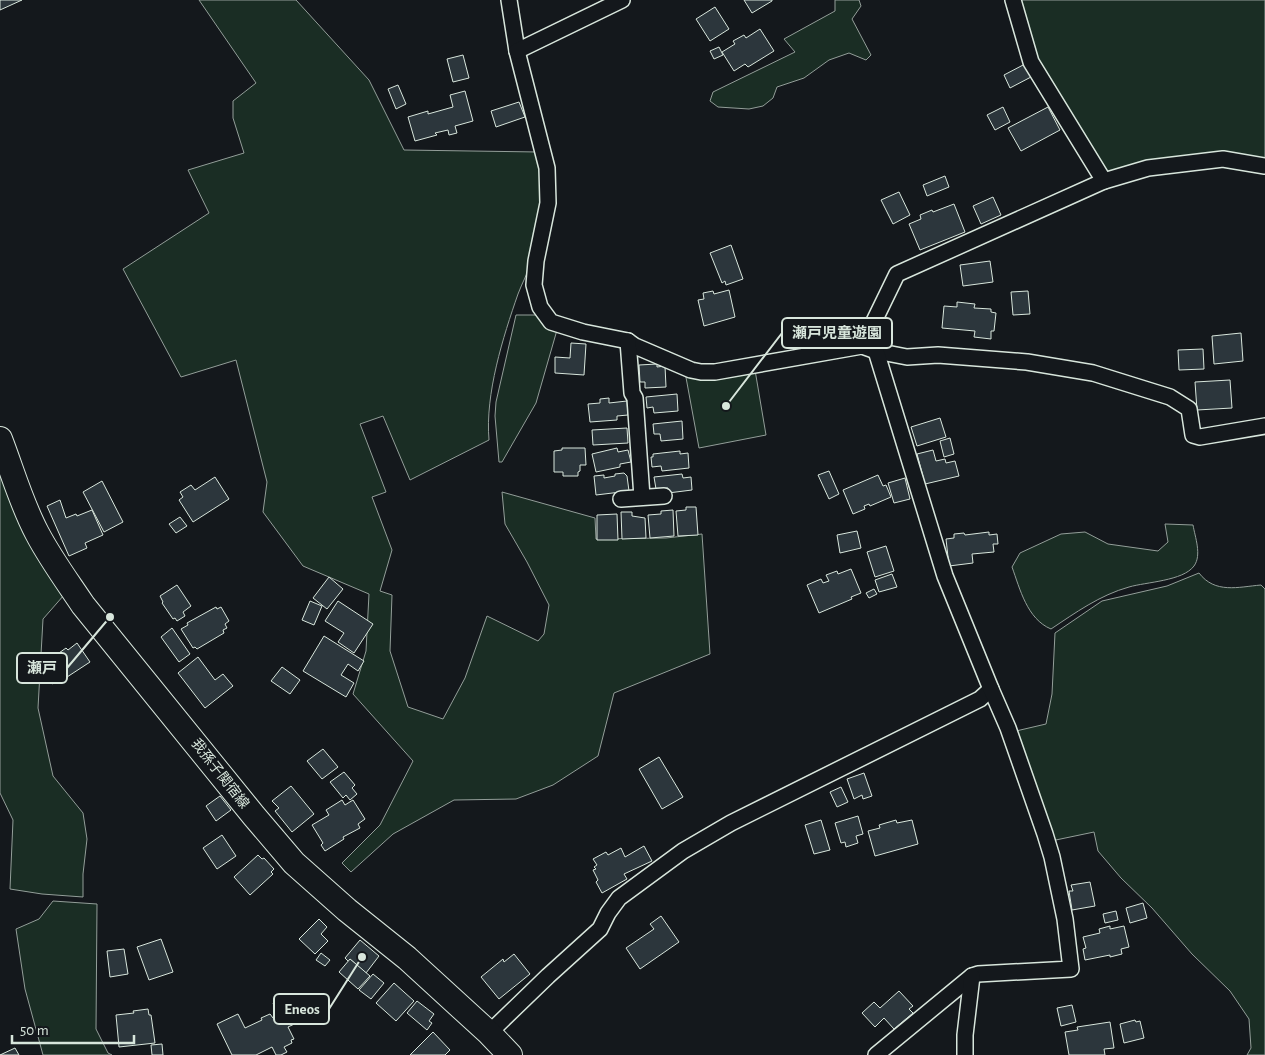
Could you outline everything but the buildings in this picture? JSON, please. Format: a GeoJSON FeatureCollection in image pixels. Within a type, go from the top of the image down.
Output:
{"type":"FeatureCollection","features":[{"type":"Feature","properties":{"kind":"main road","name":"我孫子関宿線"},"geometry":{"type":"LineString","coordinates":[[0,439],[36,532],[83,605],[254,816],[294,863],[347,910],[408,958],[510,1055]]}},
{"type":"Feature","properties":{"kind":"street"},"geometry":{"type":"LineString","coordinates":[[509,0],[517,51],[547,168],[548,203],[535,269],[534,285],[540,307],[551,322],[583,332],[628,341],[634,346],[673,363],[701,372],[715,372],[862,346],[876,351],[907,357],[938,355],[1027,362],[1093,373],[1170,397],[1190,409],[1193,435],[1200,437],[1265,426]]}},
{"type":"Feature","properties":{"kind":"street"},"geometry":{"type":"LineString","coordinates":[[517,51],[622,0]]}},
{"type":"Feature","properties":{"kind":"street"},"geometry":{"type":"LineString","coordinates":[[1013,0],[1031,62],[1104,181]]}},
{"type":"Feature","properties":{"kind":"street"},"geometry":{"type":"LineString","coordinates":[[862,346],[897,274],[1104,181],[1148,168],[1223,159],[1265,166]]}},
{"type":"Feature","properties":{"kind":"street"},"geometry":{"type":"LineString","coordinates":[[628,341],[632,393],[635,398],[642,497]]}},
{"type":"Feature","properties":{"kind":"street"},"geometry":{"type":"LineString","coordinates":[[876,351],[945,576],[1008,728],[1052,856],[1065,919],[1071,969],[978,974],[972,976],[876,1055]]}},
{"type":"Feature","properties":{"kind":"street"},"geometry":{"type":"LineString","coordinates":[[621,499],[664,496]]}},
{"type":"Feature","properties":{"kind":"street"},"geometry":{"type":"LineString","coordinates":[[489,1033],[600,929],[608,913],[619,898],[683,851],[731,823],[980,700],[991,689]]}},
{"type":"Feature","properties":{"kind":"street"},"geometry":{"type":"LineString","coordinates":[[965,1055],[965,1035],[972,976]]}},
{"type":"Feature","properties":{"kind":"green space"},"geometry":{"type":"Polygon","coordinates":[[[199,0],[296,0],[369,80],[404,150],[538,152],[541,193],[537,234],[531,262],[512,311],[496,366],[488,422],[489,440],[410,480],[383,416],[360,424],[386,492],[372,497],[392,550],[380,591],[392,595],[390,651],[408,707],[443,719],[465,678],[487,616],[538,641],[544,634],[549,605],[505,524],[502,492],[595,518],[596,539],[666,538],[702,534],[710,654],[614,693],[598,756],[553,785],[516,799],[454,800],[393,834],[351,872],[342,863],[380,825],[413,761],[353,694],[366,651],[369,594],[303,566],[263,512],[267,482],[236,360],[181,377],[123,269],[209,213],[188,170],[244,153],[233,118],[233,101],[256,83],[199,0]]]}},
{"type":"Feature","properties":{"kind":"green space"},"geometry":{"type":"Polygon","coordinates":[[[835,0],[859,0],[861,6],[852,19],[871,55],[866,60],[849,53],[829,60],[804,78],[777,87],[773,98],[763,106],[749,109],[718,107],[710,101],[713,92],[795,52],[784,39],[835,11],[835,0]]]}},
{"type":"Feature","properties":{"kind":"green space"},"geometry":{"type":"Polygon","coordinates":[[[1015,0],[1265,0],[1265,163],[1235,157],[1106,178],[1032,54],[1015,0]]]}},
{"type":"Feature","properties":{"kind":"green space"},"geometry":{"type":"Polygon","coordinates":[[[516,315],[538,315],[557,330],[536,403],[502,462],[499,462],[495,416],[496,402],[516,315]]]}},
{"type":"Feature","properties":{"kind":"green space"},"geometry":{"type":"Polygon","coordinates":[[[755,370],[766,435],[699,448],[685,372],[755,370]]]}},
{"type":"Feature","properties":{"kind":"green space"},"geometry":{"type":"Polygon","coordinates":[[[0,467],[64,595],[43,619],[38,708],[53,776],[83,813],[87,839],[83,874],[83,897],[10,889],[13,820],[0,793],[0,467]]]}},
{"type":"Feature","properties":{"kind":"green space"},"geometry":{"type":"Polygon","coordinates":[[[1165,524],[1193,525],[1198,557],[1194,566],[1189,571],[1173,578],[1118,590],[1088,605],[1051,629],[1030,611],[1012,567],[1020,553],[1061,534],[1085,532],[1108,544],[1158,551],[1168,542],[1165,524]]]}},
{"type":"Feature","properties":{"kind":"green space"},"geometry":{"type":"Polygon","coordinates":[[[1199,573],[1205,580],[1220,587],[1235,588],[1261,585],[1265,589],[1265,1055],[1247,1055],[1251,1048],[1249,1019],[1230,991],[1192,954],[1152,908],[1121,878],[1098,851],[1094,832],[1051,841],[1016,731],[1046,724],[1052,694],[1055,633],[1102,601],[1167,586],[1199,573]]]}},
{"type":"Feature","properties":{"kind":"green space"},"geometry":{"type":"Polygon","coordinates":[[[53,901],[97,904],[96,1029],[108,1053],[112,1055],[43,1055],[25,989],[16,929],[39,919],[53,901]]]}},
{"type":"Feature","properties":{"kind":"place","name":"瀬戸児童遊園"},"geometry":{"type":"Point","coordinates":[726,406]}},
{"type":"Feature","properties":{"kind":"place","name":"瀬戸"},"geometry":{"type":"Point","coordinates":[110,617]}},
{"type":"Feature","properties":{"kind":"place","name":"Eneos"},"geometry":{"type":"Point","coordinates":[362,957]}}]}
